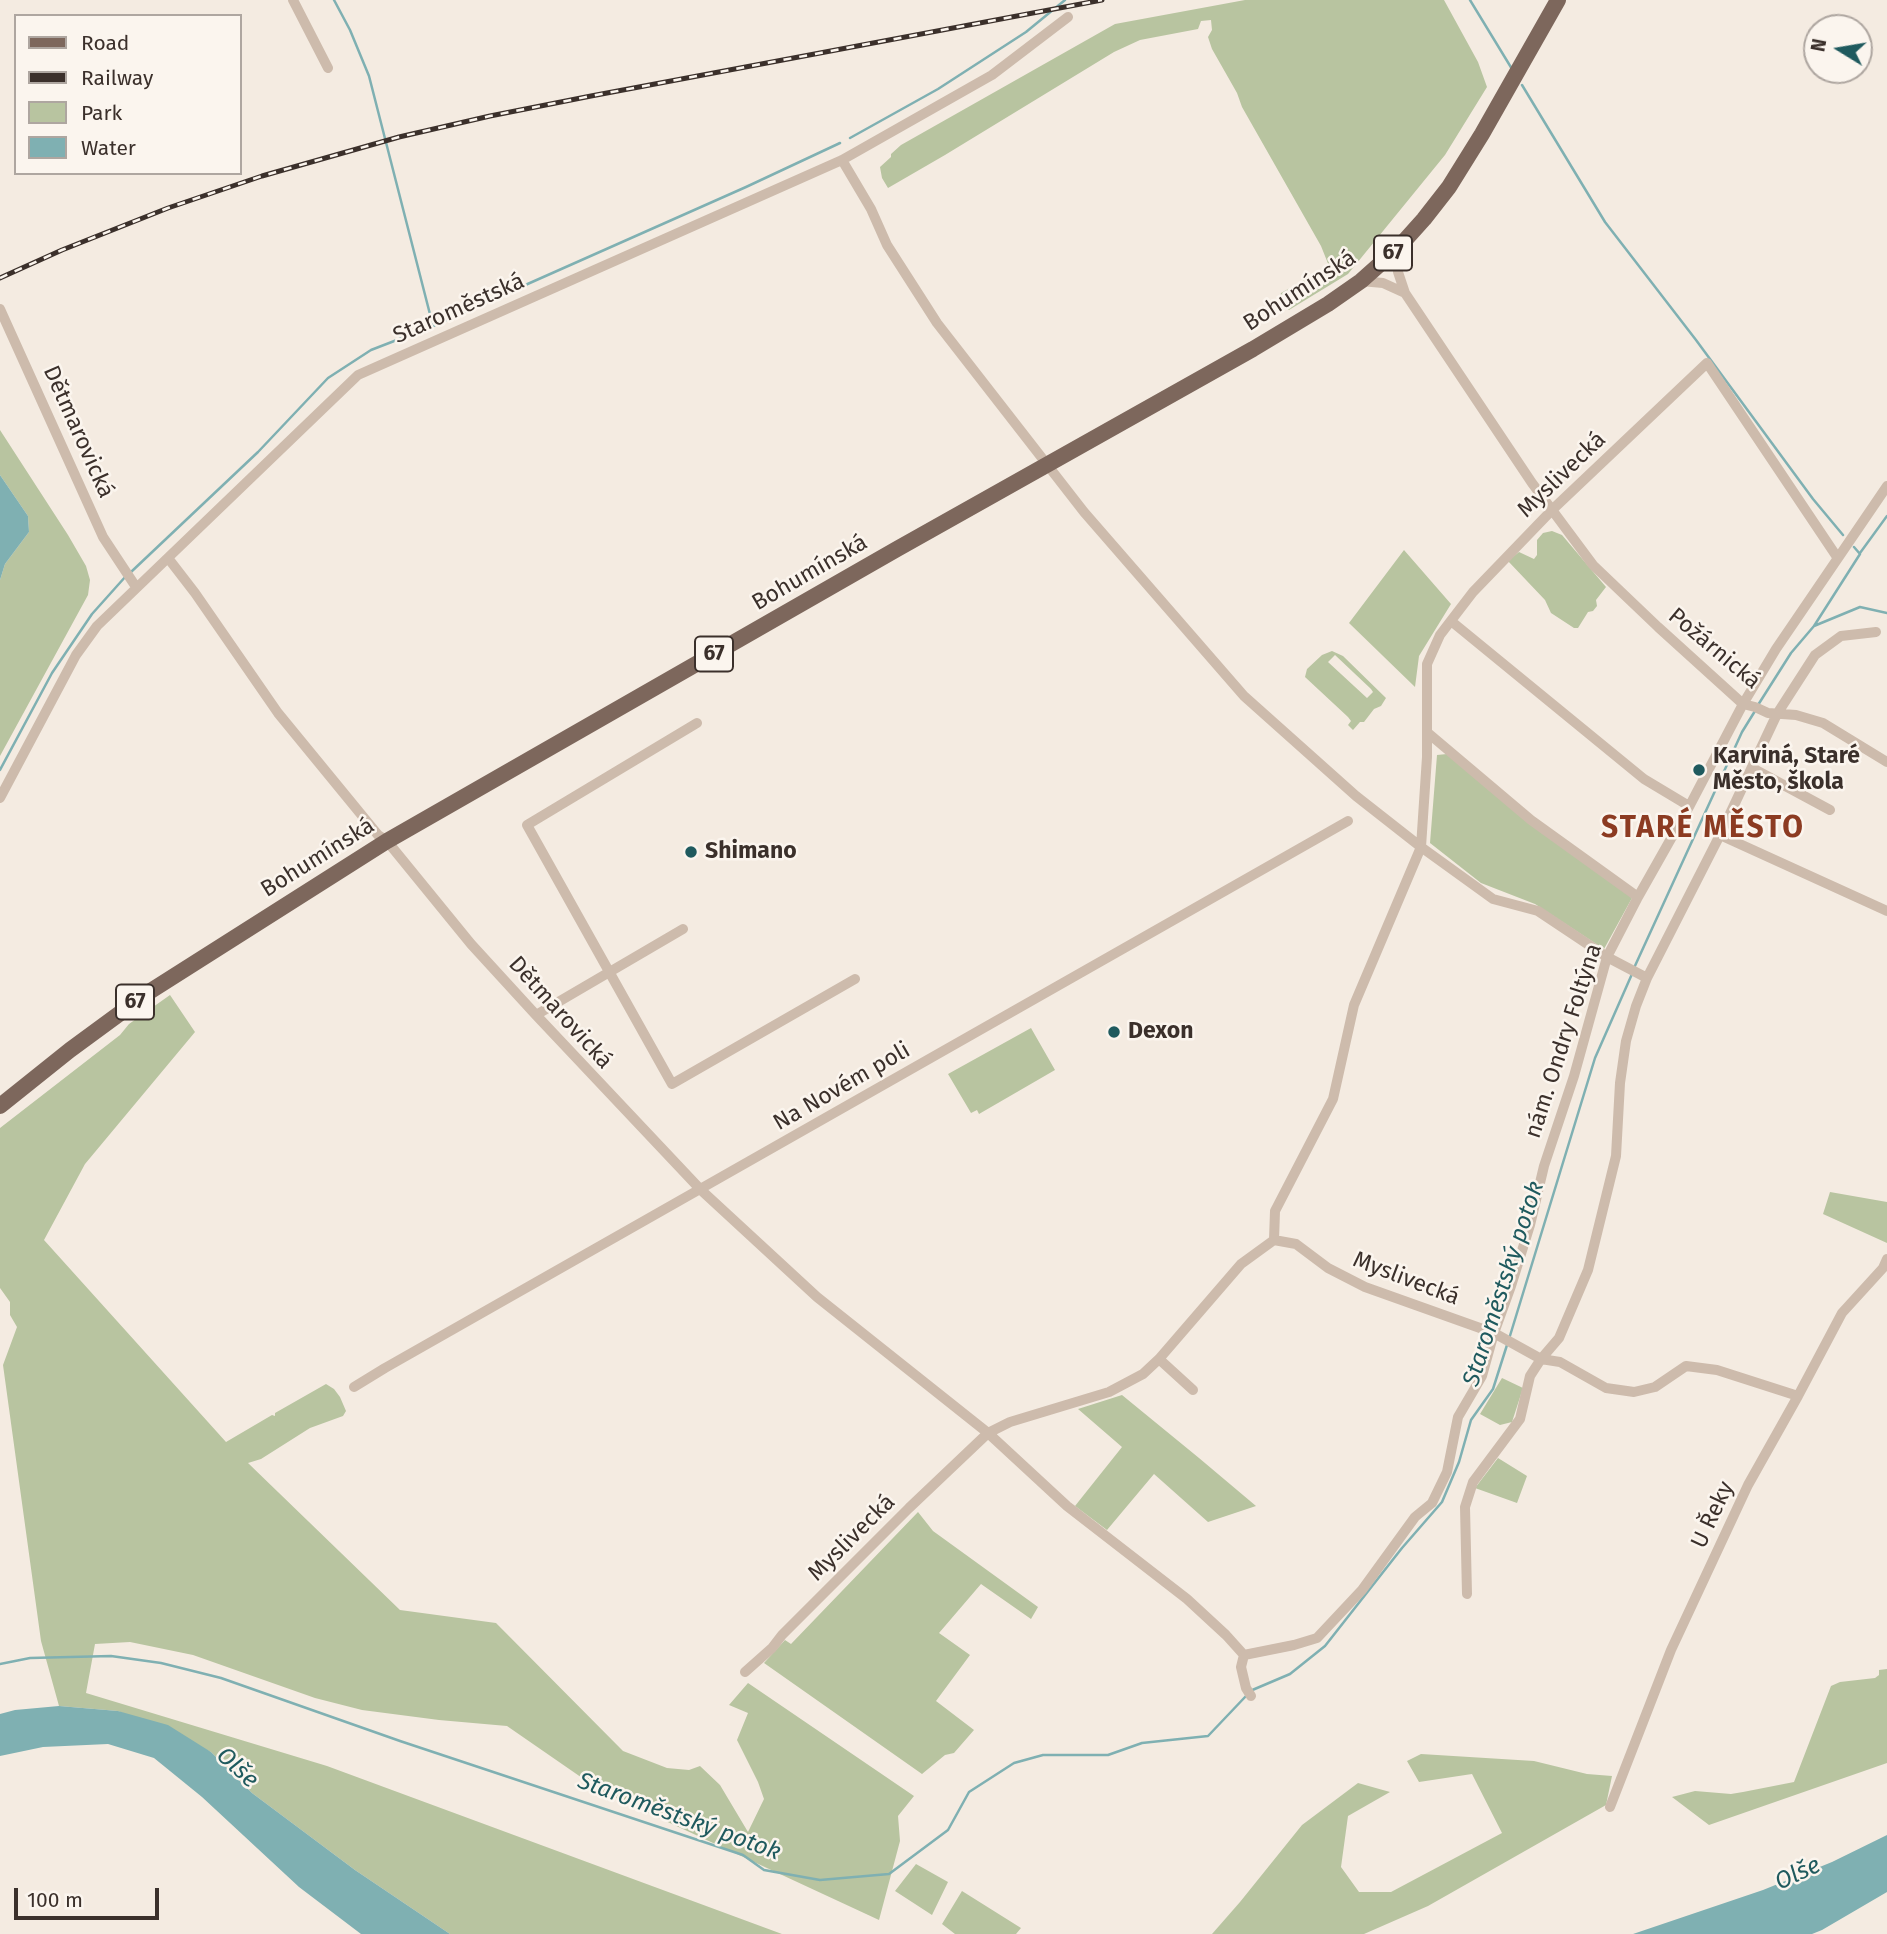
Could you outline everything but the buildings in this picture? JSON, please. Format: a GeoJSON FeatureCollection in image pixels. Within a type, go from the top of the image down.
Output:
{"type":"FeatureCollection","features":[{"type":"Feature","properties":{"kind":"main road","name":"Bohumínská"},"geometry":{"type":"LineString","coordinates":[[0,1106],[149,992],[387,841],[1262,344],[1361,281],[1398,248],[1424,219],[1461,169],[1558,0]]}},
{"type":"Feature","properties":{"kind":"street"},"geometry":{"type":"LineString","coordinates":[[293,0],[328,68]]}},
{"type":"Feature","properties":{"kind":"street","name":"Staroměstská"},"geometry":{"type":"LineString","coordinates":[[0,798],[76,655],[133,583],[168,558],[358,375],[842,160],[992,75],[1068,17]]}},
{"type":"Feature","properties":{"kind":"street"},"geometry":{"type":"LineString","coordinates":[[842,160],[871,209],[887,245],[937,323],[1084,512],[1244,696],[1356,796],[1493,899],[1538,911],[1607,957],[1639,974]]}},
{"type":"Feature","properties":{"kind":"street"},"geometry":{"type":"LineString","coordinates":[[1398,248],[1398,272],[1405,293]]}},
{"type":"Feature","properties":{"kind":"street"},"geometry":{"type":"LineString","coordinates":[[1361,281],[1383,283],[1405,293]]}},
{"type":"Feature","properties":{"kind":"street","name":"Požárnická"},"geometry":{"type":"LineString","coordinates":[[1405,293],[1532,483],[1593,565],[1743,705],[1823,723],[1887,762]]}},
{"type":"Feature","properties":{"kind":"street","name":"Dětmarovická"},"geometry":{"type":"LineString","coordinates":[[0,309],[103,537],[133,583]]}},
{"type":"Feature","properties":{"kind":"street","name":"Myslivecká"},"geometry":{"type":"LineString","coordinates":[[1274,1240],[1275,1211],[1334,1099],[1354,1005],[1421,847],[1428,733],[1427,664],[1440,635],[1473,592],[1553,509],[1707,363],[1837,557]]}},
{"type":"Feature","properties":{"kind":"street","name":"nám. Ondry Foltýna"},"geometry":{"type":"LineString","coordinates":[[1244,1655],[1317,1638],[1362,1590],[1415,1517],[1432,1503],[1447,1472],[1458,1417],[1503,1337],[1544,1166],[1574,1076],[1607,957],[1776,649],[1887,486]]}},
{"type":"Feature","properties":{"kind":"street","name":"Dětmarovická"},"geometry":{"type":"LineString","coordinates":[[168,558],[278,713],[471,944],[536,1015],[701,1190],[817,1297],[988,1433]]}},
{"type":"Feature","properties":{"kind":"street"},"geometry":{"type":"LineString","coordinates":[[1451,621],[1644,779],[1689,806]]}},
{"type":"Feature","properties":{"kind":"street"},"geometry":{"type":"LineString","coordinates":[[1467,1594],[1465,1507],[1473,1482],[1520,1419],[1530,1376],[1559,1338],[1588,1270],[1616,1156],[1619,1083],[1626,1041],[1636,1006],[1639,974],[1720,835],[1777,714],[1815,655],[1841,635],[1876,632]]}},
{"type":"Feature","properties":{"kind":"street"},"geometry":{"type":"LineString","coordinates":[[697,723],[527,825],[672,1084],[855,979]]}},
{"type":"Feature","properties":{"kind":"street"},"geometry":{"type":"LineString","coordinates":[[1428,733],[1531,820],[1638,897]]}},
{"type":"Feature","properties":{"kind":"street"},"geometry":{"type":"LineString","coordinates":[[1752,768],[1830,810]]}},
{"type":"Feature","properties":{"kind":"street","name":"Na Novém poli"},"geometry":{"type":"LineString","coordinates":[[355,1387],[1348,821]]}},
{"type":"Feature","properties":{"kind":"street"},"geometry":{"type":"LineString","coordinates":[[1720,835],[1887,911]]}},
{"type":"Feature","properties":{"kind":"street"},"geometry":{"type":"LineString","coordinates":[[536,1015],[683,929]]}},
{"type":"Feature","properties":{"kind":"street","name":"Myslivecká"},"geometry":{"type":"LineString","coordinates":[[745,1672],[988,1433],[1010,1422],[1108,1392],[1143,1374],[1241,1264],[1274,1240],[1296,1244],[1328,1268],[1365,1287],[1503,1337],[1541,1359],[1560,1362],[1606,1388],[1634,1392],[1655,1387],[1686,1366],[1717,1370],[1798,1396]]}},
{"type":"Feature","properties":{"kind":"street","name":"U Řeky"},"geometry":{"type":"LineString","coordinates":[[1610,1807],[1671,1650],[1748,1485],[1842,1313],[1883,1268],[1887,1259]]}},
{"type":"Feature","properties":{"kind":"street"},"geometry":{"type":"LineString","coordinates":[[1159,1359],[1193,1390]]}},
{"type":"Feature","properties":{"kind":"street"},"geometry":{"type":"LineString","coordinates":[[988,1433],[1067,1506],[1187,1600],[1226,1635],[1244,1655],[1241,1667],[1249,1692]]}},
{"type":"Feature","properties":{"kind":"green space"},"geometry":{"type":"Polygon","coordinates":[[[1245,0],[1444,0],[1478,62],[1487,87],[1445,155],[1348,274],[1289,310],[1278,302],[1281,293],[1329,266],[1321,246],[1212,49],[1208,37],[1212,30],[1211,20],[1201,21],[1198,29],[1140,40],[1114,52],[888,188],[882,178],[880,167],[901,145],[1115,24],[1245,0]]]}},
{"type":"Feature","properties":{"kind":"green space"},"geometry":{"type":"Polygon","coordinates":[[[0,430],[68,535],[86,566],[90,580],[88,595],[0,756],[0,580],[5,564],[29,532],[28,516],[0,475],[0,430]]]}},
{"type":"Feature","properties":{"kind":"green space"},"geometry":{"type":"Polygon","coordinates":[[[1552,531],[1562,535],[1606,587],[1596,600],[1597,606],[1588,612],[1578,628],[1551,613],[1545,600],[1508,561],[1519,552],[1534,559],[1537,555],[1537,540],[1543,533],[1552,531]]]}},
{"type":"Feature","properties":{"kind":"green space"},"geometry":{"type":"Polygon","coordinates":[[[1404,550],[1451,604],[1419,656],[1415,687],[1349,623],[1404,550]]]}},
{"type":"Feature","properties":{"kind":"green space"},"geometry":{"type":"Polygon","coordinates":[[[1332,651],[1343,656],[1386,698],[1381,706],[1374,709],[1364,722],[1360,722],[1353,730],[1348,725],[1351,721],[1348,717],[1305,677],[1307,669],[1322,655],[1332,651]],[[1335,655],[1328,662],[1367,698],[1373,692],[1335,655]]]}},
{"type":"Feature","properties":{"kind":"green space"},"geometry":{"type":"Polygon","coordinates":[[[1447,754],[1632,898],[1604,949],[1535,904],[1481,883],[1430,843],[1437,755],[1447,754]]]}},
{"type":"Feature","properties":{"kind":"green space"},"geometry":{"type":"Polygon","coordinates":[[[170,995],[195,1032],[85,1164],[44,1240],[226,1442],[326,1384],[334,1389],[346,1411],[343,1416],[310,1428],[261,1459],[248,1463],[400,1610],[496,1623],[623,1751],[667,1768],[689,1770],[700,1766],[720,1785],[748,1832],[764,1799],[737,1740],[748,1713],[729,1705],[748,1683],[914,1796],[898,1816],[900,1841],[879,1920],[601,1791],[507,1726],[362,1710],[315,1698],[193,1655],[130,1642],[95,1644],[86,1693],[327,1766],[782,1934],[450,1934],[355,1870],[252,1793],[211,1752],[118,1711],[59,1706],[41,1641],[3,1365],[17,1327],[10,1315],[10,1302],[0,1288],[0,1128],[120,1035],[129,1024],[170,995]]]}},
{"type":"Feature","properties":{"kind":"green space"},"geometry":{"type":"Polygon","coordinates":[[[1031,1028],[1055,1070],[979,1114],[977,1110],[971,1113],[948,1074],[1031,1028]]]}},
{"type":"Feature","properties":{"kind":"green space"},"geometry":{"type":"Polygon","coordinates":[[[1830,1192],[1887,1202],[1887,1243],[1823,1214],[1830,1192]]]}},
{"type":"Feature","properties":{"kind":"green space"},"geometry":{"type":"Polygon","coordinates":[[[1502,1378],[1523,1388],[1512,1422],[1500,1425],[1480,1414],[1502,1378]]]}},
{"type":"Feature","properties":{"kind":"green space"},"geometry":{"type":"Polygon","coordinates":[[[1122,1395],[1256,1506],[1208,1522],[1154,1474],[1107,1530],[1075,1506],[1122,1447],[1078,1409],[1122,1395]]]}},
{"type":"Feature","properties":{"kind":"green space"},"geometry":{"type":"Polygon","coordinates":[[[1498,1458],[1527,1476],[1517,1503],[1475,1488],[1498,1458]]]}},
{"type":"Feature","properties":{"kind":"green space"},"geometry":{"type":"Polygon","coordinates":[[[918,1512],[933,1531],[1038,1607],[1031,1619],[981,1584],[939,1633],[970,1655],[936,1701],[974,1730],[954,1753],[945,1755],[922,1774],[764,1663],[785,1640],[791,1644],[918,1512]]]}},
{"type":"Feature","properties":{"kind":"green space"},"geometry":{"type":"Polygon","coordinates":[[[1887,1669],[1887,1763],[1709,1825],[1672,1797],[1695,1791],[1731,1794],[1794,1782],[1831,1686],[1840,1682],[1875,1678],[1879,1675],[1879,1670],[1887,1669]]]}},
{"type":"Feature","properties":{"kind":"green space"},"geometry":{"type":"Polygon","coordinates":[[[1421,1754],[1534,1761],[1587,1774],[1612,1776],[1606,1805],[1428,1906],[1364,1934],[1212,1934],[1302,1825],[1358,1783],[1390,1792],[1348,1816],[1341,1867],[1359,1892],[1391,1892],[1502,1833],[1472,1774],[1419,1782],[1407,1761],[1421,1754]]]}},
{"type":"Feature","properties":{"kind":"green space"},"geometry":{"type":"Polygon","coordinates":[[[916,1864],[948,1882],[932,1915],[895,1891],[916,1864]]]}},
{"type":"Feature","properties":{"kind":"green space"},"geometry":{"type":"Polygon","coordinates":[[[962,1891],[1021,1928],[1016,1934],[955,1934],[942,1924],[962,1891]]]}},
{"type":"Feature","properties":{"kind":"water"},"geometry":{"type":"Polygon","coordinates":[[[0,475],[28,516],[29,532],[5,564],[0,580],[0,475]]]}},
{"type":"Feature","properties":{"kind":"water"},"geometry":{"type":"Polygon","coordinates":[[[59,1706],[118,1711],[168,1725],[211,1752],[252,1793],[355,1870],[450,1934],[361,1934],[299,1887],[202,1797],[154,1758],[108,1744],[43,1747],[0,1756],[0,1714],[59,1706]]]}},
{"type":"Feature","properties":{"kind":"water"},"geometry":{"type":"Polygon","coordinates":[[[1887,1835],[1887,1892],[1812,1934],[1633,1934],[1763,1890],[1832,1862],[1887,1835]]]}},
{"type":"Feature","properties":{"kind":"waterway"},"geometry":{"type":"LineString","coordinates":[[334,0],[369,76],[433,326]]}},
{"type":"Feature","properties":{"kind":"waterway"},"geometry":{"type":"LineString","coordinates":[[850,138],[938,89],[1026,32],[1065,0]]}},
{"type":"Feature","properties":{"kind":"waterway"},"geometry":{"type":"LineString","coordinates":[[1470,0],[1512,69]]}},
{"type":"Feature","properties":{"kind":"waterway"},"geometry":{"type":"LineString","coordinates":[[1522,85],[1605,222],[1843,535]]}},
{"type":"Feature","properties":{"kind":"waterway"},"geometry":{"type":"LineString","coordinates":[[131,572],[258,452],[328,378],[371,350],[433,326],[840,143]]}},
{"type":"Feature","properties":{"kind":"waterway"},"geometry":{"type":"LineString","coordinates":[[1860,553],[1887,516]]}},
{"type":"Feature","properties":{"kind":"waterway"},"geometry":{"type":"LineString","coordinates":[[1814,626],[1860,554],[1854,547]]}},
{"type":"Feature","properties":{"kind":"waterway"},"geometry":{"type":"LineString","coordinates":[[0,770],[52,673],[92,614],[126,576]]}},
{"type":"Feature","properties":{"kind":"waterway","name":"Staroměstský potok"},"geometry":{"type":"LineString","coordinates":[[1758,705],[1791,653],[1814,626],[1860,607],[1887,613]]}},
{"type":"Feature","properties":{"kind":"waterway","name":"Staroměstský potok"},"geometry":{"type":"LineString","coordinates":[[1634,968],[1742,732],[1755,711]]}},
{"type":"Feature","properties":{"kind":"waterway","name":"Staroměstský potok"},"geometry":{"type":"LineString","coordinates":[[1509,1339],[1595,1058],[1632,974]]}},
{"type":"Feature","properties":{"kind":"waterway","name":"Staroměstský potok"},"geometry":{"type":"LineString","coordinates":[[1250,1691],[1290,1674],[1325,1646],[1442,1502],[1459,1462],[1471,1420],[1493,1389],[1507,1345]]}},
{"type":"Feature","properties":{"kind":"waterway","name":"Staroměstský potok"},"geometry":{"type":"LineString","coordinates":[[0,1664],[30,1658],[111,1656],[161,1663],[221,1678],[400,1741],[743,1855],[764,1870],[820,1880],[889,1874],[948,1830],[969,1792],[1014,1763],[1043,1755],[1108,1755],[1142,1743],[1208,1736],[1246,1696]]}},
{"type":"Feature","properties":{"kind":"railway"},"geometry":{"type":"LineString","coordinates":[[0,278],[168,208],[262,176],[399,137],[591,96],[1102,0]]}},
{"type":"Feature","properties":{"kind":"place","name":"Karviná, Staré Město, škola"},"geometry":{"type":"Point","coordinates":[1699,770]}},
{"type":"Feature","properties":{"kind":"place","name":"Shimano"},"geometry":{"type":"Point","coordinates":[691,852]}},
{"type":"Feature","properties":{"kind":"place","name":"Dexon"},"geometry":{"type":"Point","coordinates":[1114,1032]}},
{"type":"Feature","properties":{"kind":"district","name":"STARÉ MĚSTO"},"geometry":{"type":"Point","coordinates":[1703,829]}},
{"type":"Feature","properties":{"kind":"water label","name":"Olše"},"geometry":{"type":"Point","coordinates":[237,1768]}},
{"type":"Feature","properties":{"kind":"water label","name":"Olše"},"geometry":{"type":"Point","coordinates":[1798,1874]}}]}
